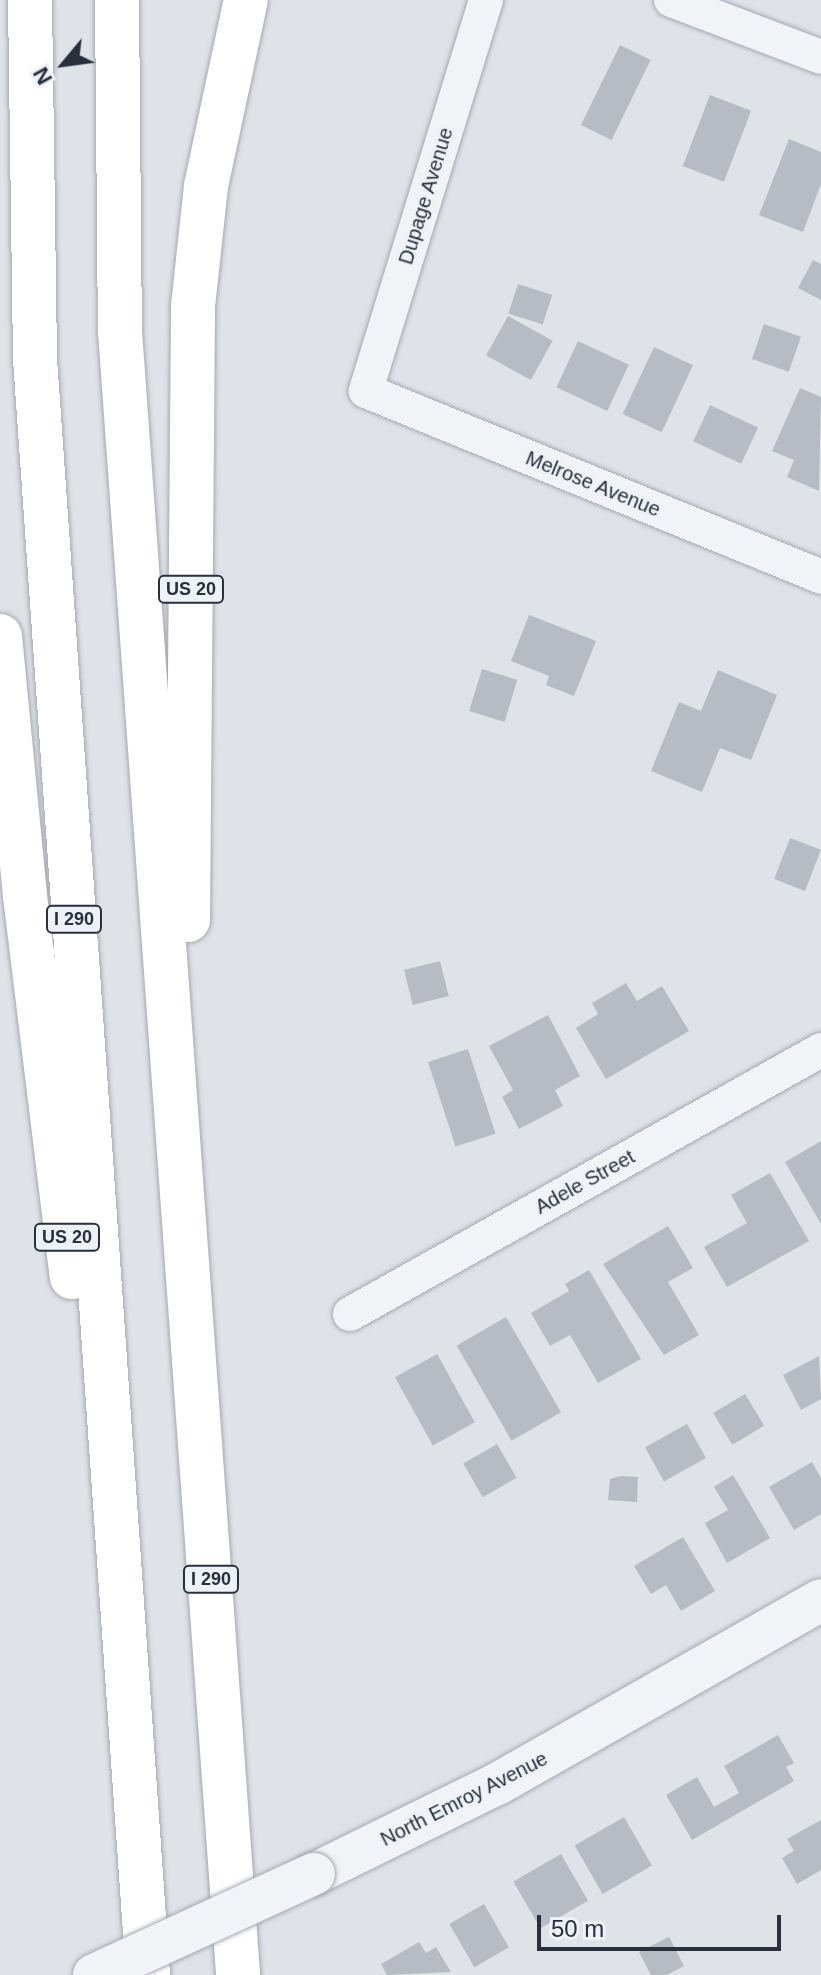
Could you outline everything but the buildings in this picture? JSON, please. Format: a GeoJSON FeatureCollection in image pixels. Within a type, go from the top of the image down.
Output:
{"type":"FeatureCollection","features":[{"type":"Feature","properties":{"kind":"highway","name":"I 290"},"geometry":{"type":"LineString","coordinates":[[30,0],[35,359],[141,1837],[148,1975]]}},
{"type":"Feature","properties":{"kind":"highway","name":"I 290"},"geometry":{"type":"LineString","coordinates":[[117,0],[120,331],[184,1182],[238,1975]]}},
{"type":"Feature","properties":{"kind":"highway","name":"US 20"},"geometry":{"type":"LineString","coordinates":[[184,1182],[193,306],[206,186],[246,0]]}},
{"type":"Feature","properties":{"kind":"highway","name":"US 20"},"geometry":{"type":"LineString","coordinates":[[0,636],[25,896],[141,1837]]}},
{"type":"Feature","properties":{"kind":"street","name":"Dupage Avenue"},"geometry":{"type":"LineString","coordinates":[[366,391],[486,0]]}},
{"type":"Feature","properties":{"kind":"street"},"geometry":{"type":"LineString","coordinates":[[671,0],[821,57]]}},
{"type":"Feature","properties":{"kind":"street","name":"Melrose Avenue"},"geometry":{"type":"LineString","coordinates":[[366,391],[821,577]]}},
{"type":"Feature","properties":{"kind":"street","name":"Adele Street"},"geometry":{"type":"LineString","coordinates":[[350,1314],[821,1050]]}},
{"type":"Feature","properties":{"kind":"street","name":"North Emroy Avenue"},"geometry":{"type":"LineString","coordinates":[[94,1975],[314,1874],[499,1783],[821,1601]]}}]}
